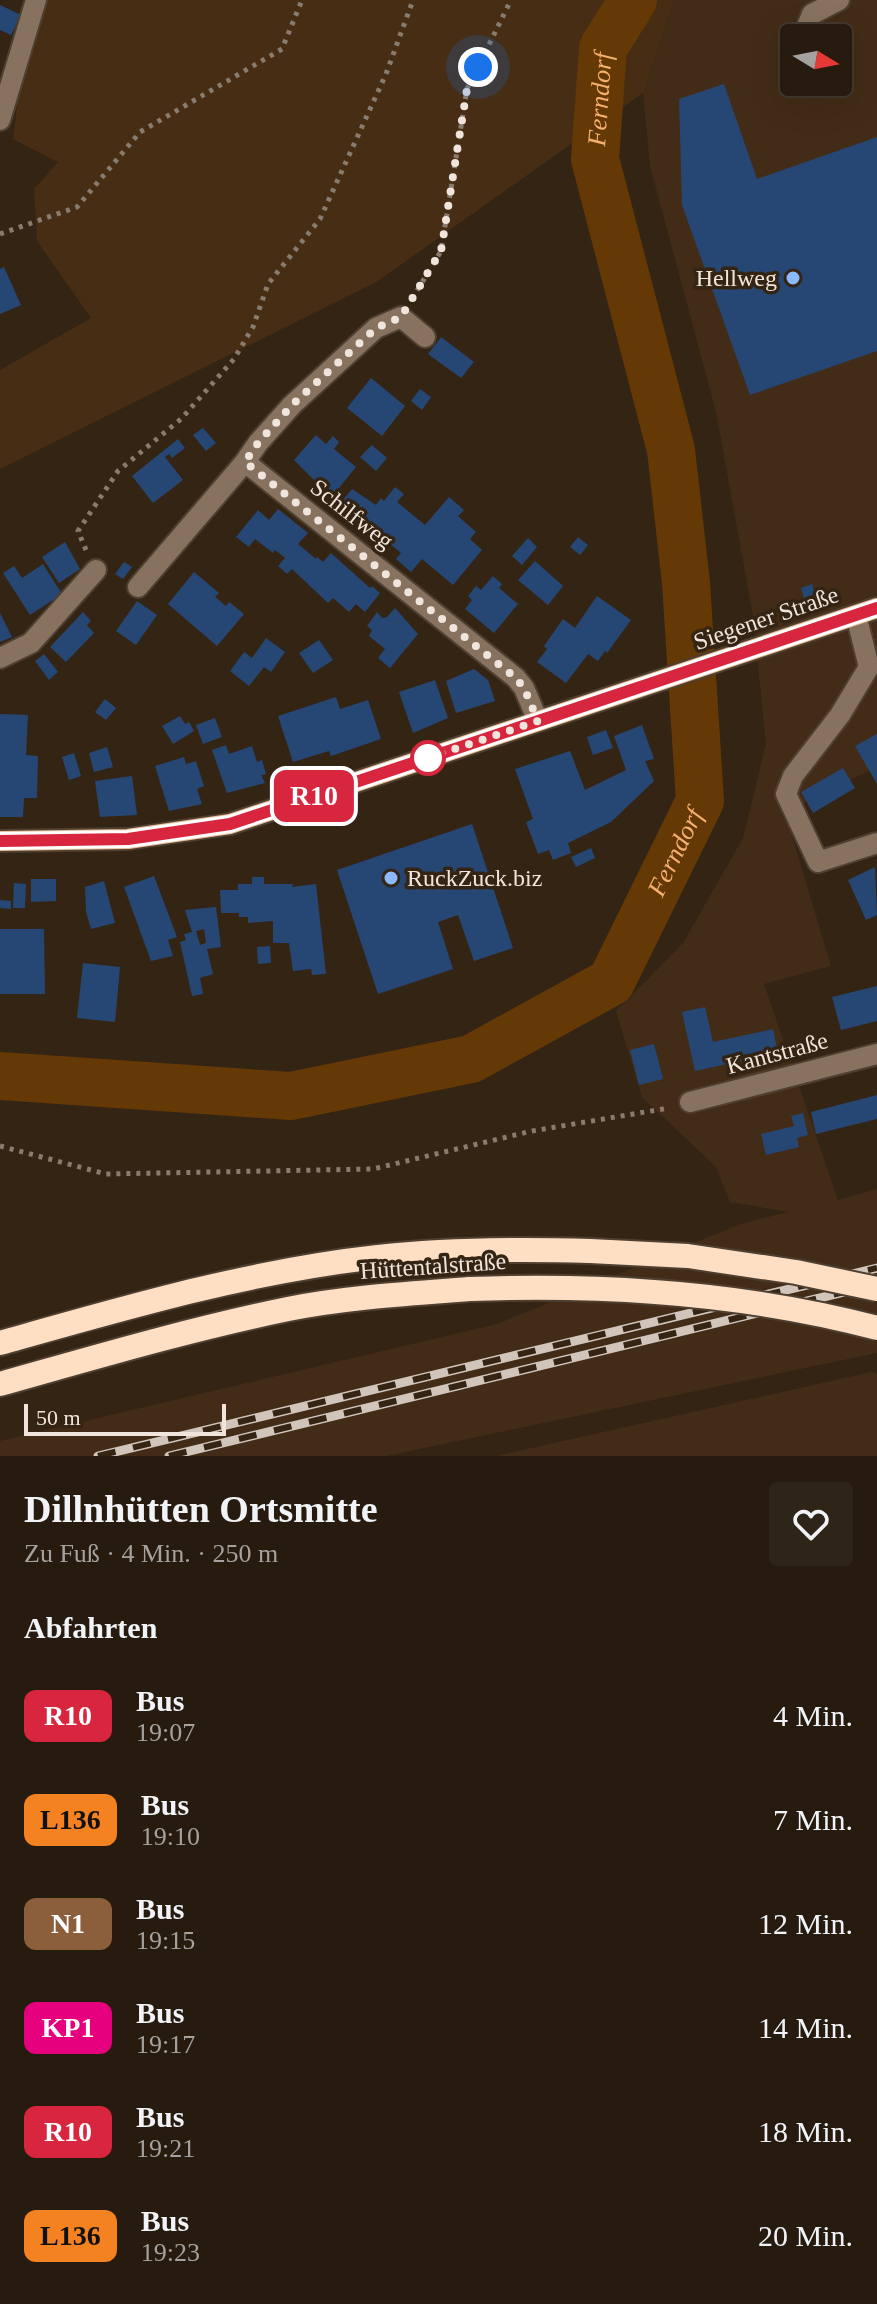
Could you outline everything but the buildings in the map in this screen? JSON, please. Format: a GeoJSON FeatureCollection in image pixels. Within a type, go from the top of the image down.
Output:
{"type":"FeatureCollection","features":[{"type":"Feature","properties":{"kind":"highway","name":"Hüttentalstraße"},"geometry":{"type":"LineString","coordinates":[[0,1343],[193,1291],[377,1257],[471,1250],[688,1256],[796,1272],[877,1289]]}},
{"type":"Feature","properties":{"kind":"highway","name":"Hüttentalstraße"},"geometry":{"type":"LineString","coordinates":[[0,1384],[201,1328],[292,1309],[380,1296],[470,1289],[592,1288],[682,1295],[788,1309],[877,1328]]}},
{"type":"Feature","properties":{"kind":"main road","name":"Siegener Straße"},"geometry":{"type":"LineString","coordinates":[[0,841],[128,839],[230,824],[877,608]]}},
{"type":"Feature","properties":{"kind":"street"},"geometry":{"type":"LineString","coordinates":[[0,120],[36,0]]}},
{"type":"Feature","properties":{"kind":"street"},"geometry":{"type":"LineString","coordinates":[[808,24],[812,14],[839,0]]}},
{"type":"Feature","properties":{"kind":"street"},"geometry":{"type":"LineString","coordinates":[[138,587],[302,395],[376,328],[401,317],[425,337]]}},
{"type":"Feature","properties":{"kind":"street","name":"Schilfweg"},"geometry":{"type":"LineString","coordinates":[[245,462],[516,678],[524,688],[538,721]]}},
{"type":"Feature","properties":{"kind":"street"},"geometry":{"type":"LineString","coordinates":[[0,658],[31,643],[96,570]]}},
{"type":"Feature","properties":{"kind":"street"},"geometry":{"type":"LineString","coordinates":[[856,615],[869,667],[840,715],[793,776],[786,794],[818,862],[877,843]]}},
{"type":"Feature","properties":{"kind":"street","name":"Kantstraße"},"geometry":{"type":"LineString","coordinates":[[690,1102],[877,1054]]}},
{"type":"Feature","properties":{"kind":"path"},"geometry":{"type":"LineString","coordinates":[[0,234],[77,207],[140,132],[282,49],[302,0]]}},
{"type":"Feature","properties":{"kind":"path"},"geometry":{"type":"LineString","coordinates":[[96,570],[78,531],[118,471],[181,419],[234,359],[253,327],[268,284],[320,219],[386,74],[413,0]]}},
{"type":"Feature","properties":{"kind":"path"},"geometry":{"type":"LineString","coordinates":[[401,317],[441,251],[467,89],[511,0]]}},
{"type":"Feature","properties":{"kind":"path"},"geometry":{"type":"LineString","coordinates":[[0,1146],[106,1174],[373,1169],[532,1131],[690,1102]]}},
{"type":"Feature","properties":{"kind":"shaded area"},"geometry":{"type":"Polygon","coordinates":[[[30,0],[675,0],[643,93],[378,281],[0,469],[0,370],[91,318],[37,241],[34,189],[58,162],[13,139],[30,0]]]}},
{"type":"Feature","properties":{"kind":"shaded area"},"geometry":{"type":"Polygon","coordinates":[[[675,0],[877,0],[877,767],[785,812],[831,966],[764,984],[838,1200],[877,1189],[877,1353],[386,1456],[0,1456],[0,1441],[497,1324],[740,1224],[788,1212],[730,1202],[716,1167],[642,1097],[616,1011],[683,943],[743,838],[766,744],[753,616],[716,412],[650,166],[643,93],[675,0]]]}},
{"type":"Feature","properties":{"kind":"shaded area"},"geometry":{"type":"Polygon","coordinates":[[[871,1372],[877,1374],[877,1456],[496,1456],[871,1372]]]}},
{"type":"Feature","properties":{"kind":"waterway","name":"Ferndorf"},"geometry":{"type":"LineString","coordinates":[[0,1076],[291,1096],[471,1059],[611,982],[700,801],[686,583],[671,450],[595,159],[603,48],[633,0]]}},
{"type":"Feature","properties":{"kind":"railway"},"geometry":{"type":"LineString","coordinates":[[98,1456],[877,1268]]}},
{"type":"Feature","properties":{"kind":"railway"},"geometry":{"type":"LineString","coordinates":[[169,1456],[877,1284]]}},
{"type":"Feature","properties":{"kind":"bus line","name":"R10"},"geometry":{"type":"LineString","coordinates":[[0,841],[128,839],[230,824],[877,608]]}},
{"type":"Feature","properties":{"kind":"place","name":"Hellweg"},"geometry":{"type":"Point","coordinates":[793,278]}},
{"type":"Feature","properties":{"kind":"place","name":"RuckZuck.biz"},"geometry":{"type":"Point","coordinates":[391,878]}},
{"type":"Feature","properties":{"kind":"route"},"geometry":{"type":"LineString","coordinates":[[428,758],[538,721],[524,688],[516,678],[245,462],[292,405],[376,328],[401,317],[441,251],[467,89],[478,67]]}}]}
